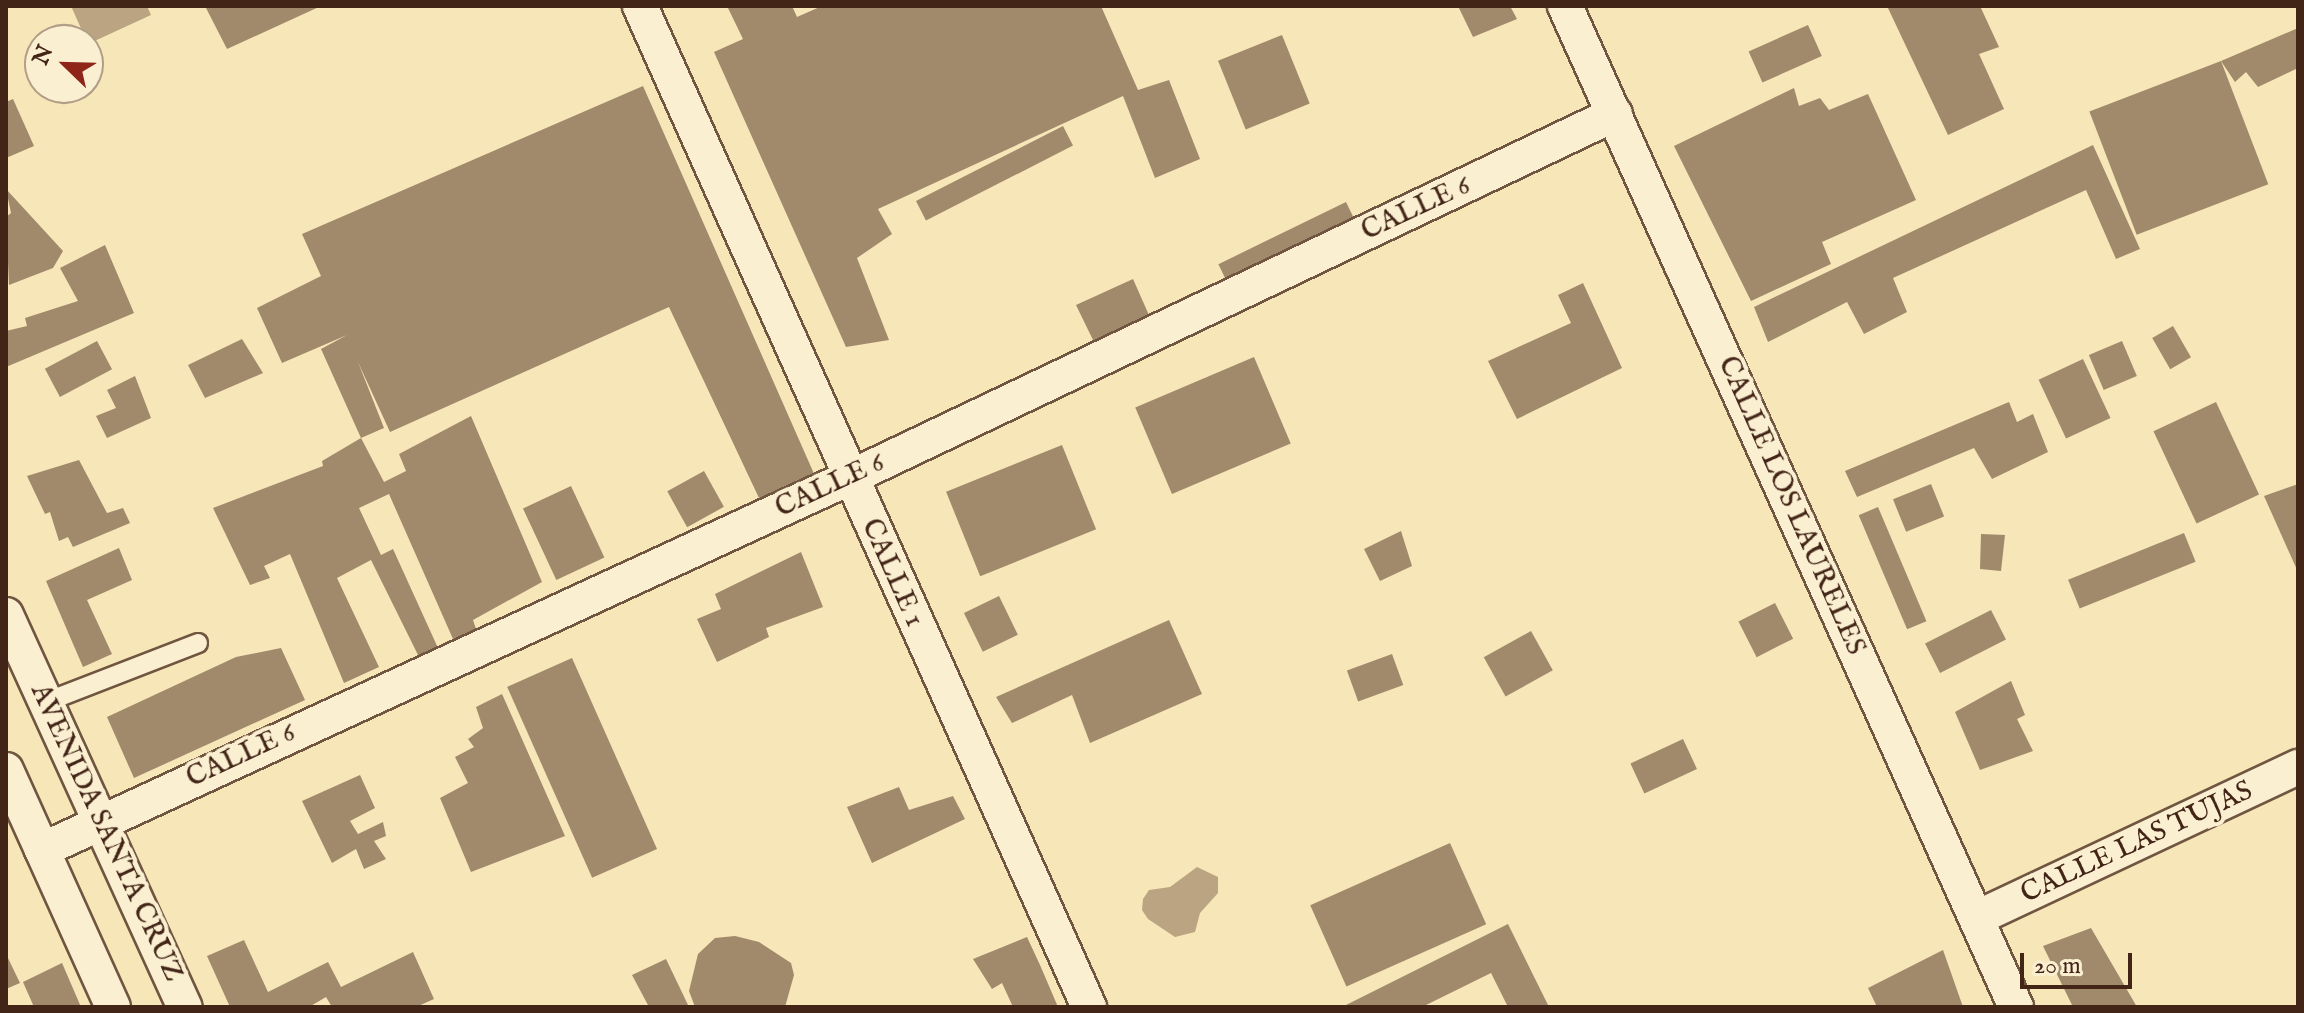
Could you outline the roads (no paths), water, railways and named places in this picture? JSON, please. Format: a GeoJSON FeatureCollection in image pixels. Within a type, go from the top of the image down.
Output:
{"type":"FeatureCollection","features":[{"type":"Feature","properties":{"kind":"street","name":"CALLE 1"},"geometry":{"type":"LineString","coordinates":[[640,6],[849,478],[1089,1007]]}},
{"type":"Feature","properties":{"kind":"street","name":"CALLE LOS LAURELES"},"geometry":{"type":"LineString","coordinates":[[1565,6],[2016,1007]]}},
{"type":"Feature","properties":{"kind":"street","name":"CALLE 6"},"geometry":{"type":"LineString","coordinates":[[42,850],[849,478],[1615,114]]}},
{"type":"Feature","properties":{"kind":"street","name":"AVENIDA SANTA CRUZ"},"geometry":{"type":"LineString","coordinates":[[6,615],[185,1007]]}},
{"type":"Feature","properties":{"kind":"street","name":"CALLE LAS TUJAS"},"geometry":{"type":"LineString","coordinates":[[1977,918],[2298,767]]}},
{"type":"Feature","properties":{"kind":"street"},"geometry":{"type":"LineString","coordinates":[[6,770],[113,1007]]}},
{"type":"Feature","properties":{"kind":"lane"},"geometry":{"type":"LineString","coordinates":[[46,702],[198,643]]}}]}
